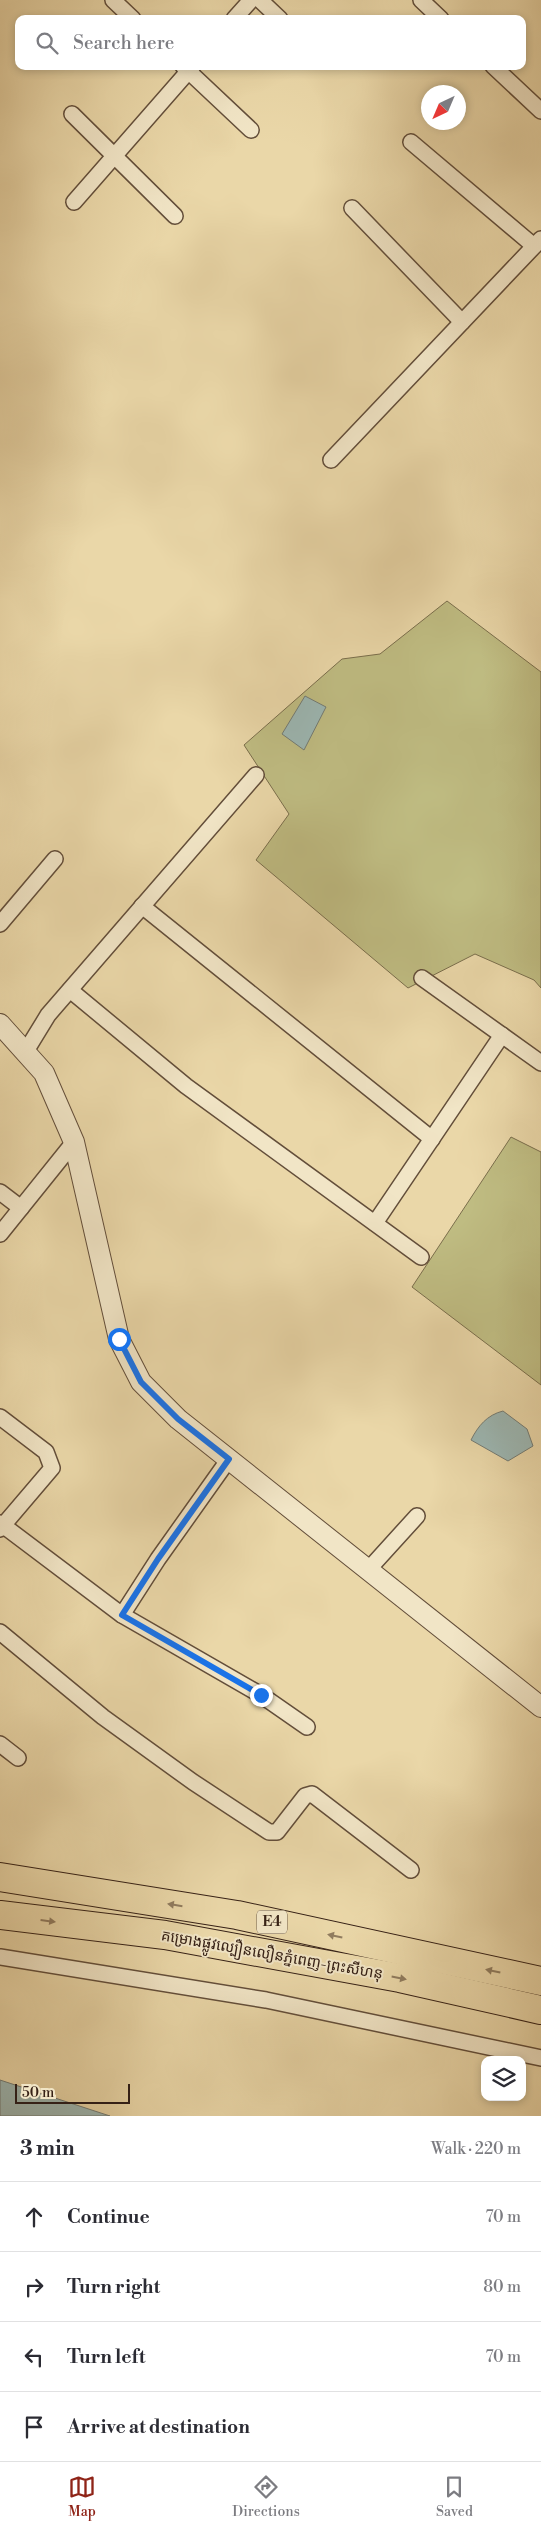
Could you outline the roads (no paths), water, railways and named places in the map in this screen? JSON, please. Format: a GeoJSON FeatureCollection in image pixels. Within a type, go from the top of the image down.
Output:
{"type":"FeatureCollection","features":[{"type":"Feature","properties":{"kind":"highway","name":"គម្រោងផ្លូវល្បឿនលឿនភ្នំពេញ-ព្រះសីហនុ"},"geometry":{"type":"LineString","coordinates":[[0,1878],[237,1915],[541,1982]]}},
{"type":"Feature","properties":{"kind":"highway","name":"គម្រោងផ្លូវល្បឿនលឿនភ្នំពេញ-ព្រះសីហនុ"},"geometry":{"type":"LineString","coordinates":[[0,1915],[164,1935],[400,1978],[541,2010]]}},
{"type":"Feature","properties":{"kind":"street"},"geometry":{"type":"LineString","coordinates":[[113,0],[128,15]]}},
{"type":"Feature","properties":{"kind":"street"},"geometry":{"type":"LineString","coordinates":[[238,15],[251,0]]}},
{"type":"Feature","properties":{"kind":"street"},"geometry":{"type":"LineString","coordinates":[[260,0],[276,15]]}},
{"type":"Feature","properties":{"kind":"street"},"geometry":{"type":"LineString","coordinates":[[421,0],[437,15]]}},
{"type":"Feature","properties":{"kind":"street"},"geometry":{"type":"LineString","coordinates":[[74,202],[186,70]]}},
{"type":"Feature","properties":{"kind":"street"},"geometry":{"type":"LineString","coordinates":[[190,70],[251,130]]}},
{"type":"Feature","properties":{"kind":"street"},"geometry":{"type":"LineString","coordinates":[[496,70],[541,111]]}},
{"type":"Feature","properties":{"kind":"street"},"geometry":{"type":"LineString","coordinates":[[72,114],[175,216]]}},
{"type":"Feature","properties":{"kind":"street"},"geometry":{"type":"LineString","coordinates":[[332,460],[538,243],[411,142]]}},
{"type":"Feature","properties":{"kind":"street"},"geometry":{"type":"LineString","coordinates":[[352,208],[462,322]]}},
{"type":"Feature","properties":{"kind":"street"},"geometry":{"type":"LineString","coordinates":[[26,1051],[48,1015],[256,776]]}},
{"type":"Feature","properties":{"kind":"street"},"geometry":{"type":"LineString","coordinates":[[0,924],[55,859]]}},
{"type":"Feature","properties":{"kind":"street"},"geometry":{"type":"LineString","coordinates":[[142,906],[432,1139]]}},
{"type":"Feature","properties":{"kind":"street"},"geometry":{"type":"LineString","coordinates":[[422,978],[541,1063]]}},
{"type":"Feature","properties":{"kind":"street"},"geometry":{"type":"LineString","coordinates":[[70,990],[186,1086],[421,1257]]}},
{"type":"Feature","properties":{"kind":"street"},"geometry":{"type":"LineString","coordinates":[[0,1024],[44,1073],[74,1142],[119,1339],[141,1382],[178,1419],[541,1707]]}},
{"type":"Feature","properties":{"kind":"street"},"geometry":{"type":"LineString","coordinates":[[375,1223],[502,1035]]}},
{"type":"Feature","properties":{"kind":"street"},"geometry":{"type":"LineString","coordinates":[[0,1234],[74,1142]]}},
{"type":"Feature","properties":{"kind":"street"},"geometry":{"type":"LineString","coordinates":[[0,1192],[21,1208]]}},
{"type":"Feature","properties":{"kind":"street"},"geometry":{"type":"LineString","coordinates":[[0,1417],[46,1452],[52,1468],[1,1526],[122,1615],[261,1695],[307,1727]]}},
{"type":"Feature","properties":{"kind":"street"},"geometry":{"type":"LineString","coordinates":[[122,1615],[158,1559],[229,1459]]}},
{"type":"Feature","properties":{"kind":"street"},"geometry":{"type":"LineString","coordinates":[[368,1570],[416,1516]]}},
{"type":"Feature","properties":{"kind":"street"},"geometry":{"type":"LineString","coordinates":[[0,1632],[103,1717],[269,1832],[277,1832],[305,1796],[312,1794],[411,1870]]}},
{"type":"Feature","properties":{"kind":"street"},"geometry":{"type":"LineString","coordinates":[[0,1744],[18,1758]]}},
{"type":"Feature","properties":{"kind":"street"},"geometry":{"type":"LineString","coordinates":[[0,1957],[266,2000],[541,2058]]}},
{"type":"Feature","properties":{"kind":"water"},"geometry":{"type":"Polygon","coordinates":[[[305,696],[326,707],[304,750],[282,734],[305,696]]]}},
{"type":"Feature","properties":{"kind":"water"},"geometry":{"type":"Polygon","coordinates":[[[503,1411],[527,1429],[533,1446],[508,1461],[471,1440],[484,1422],[492,1415],[503,1411]]]}},
{"type":"Feature","properties":{"kind":"water"},"geometry":{"type":"Polygon","coordinates":[[[0,2080],[110,2116],[0,2116],[0,2080]]]}}]}
